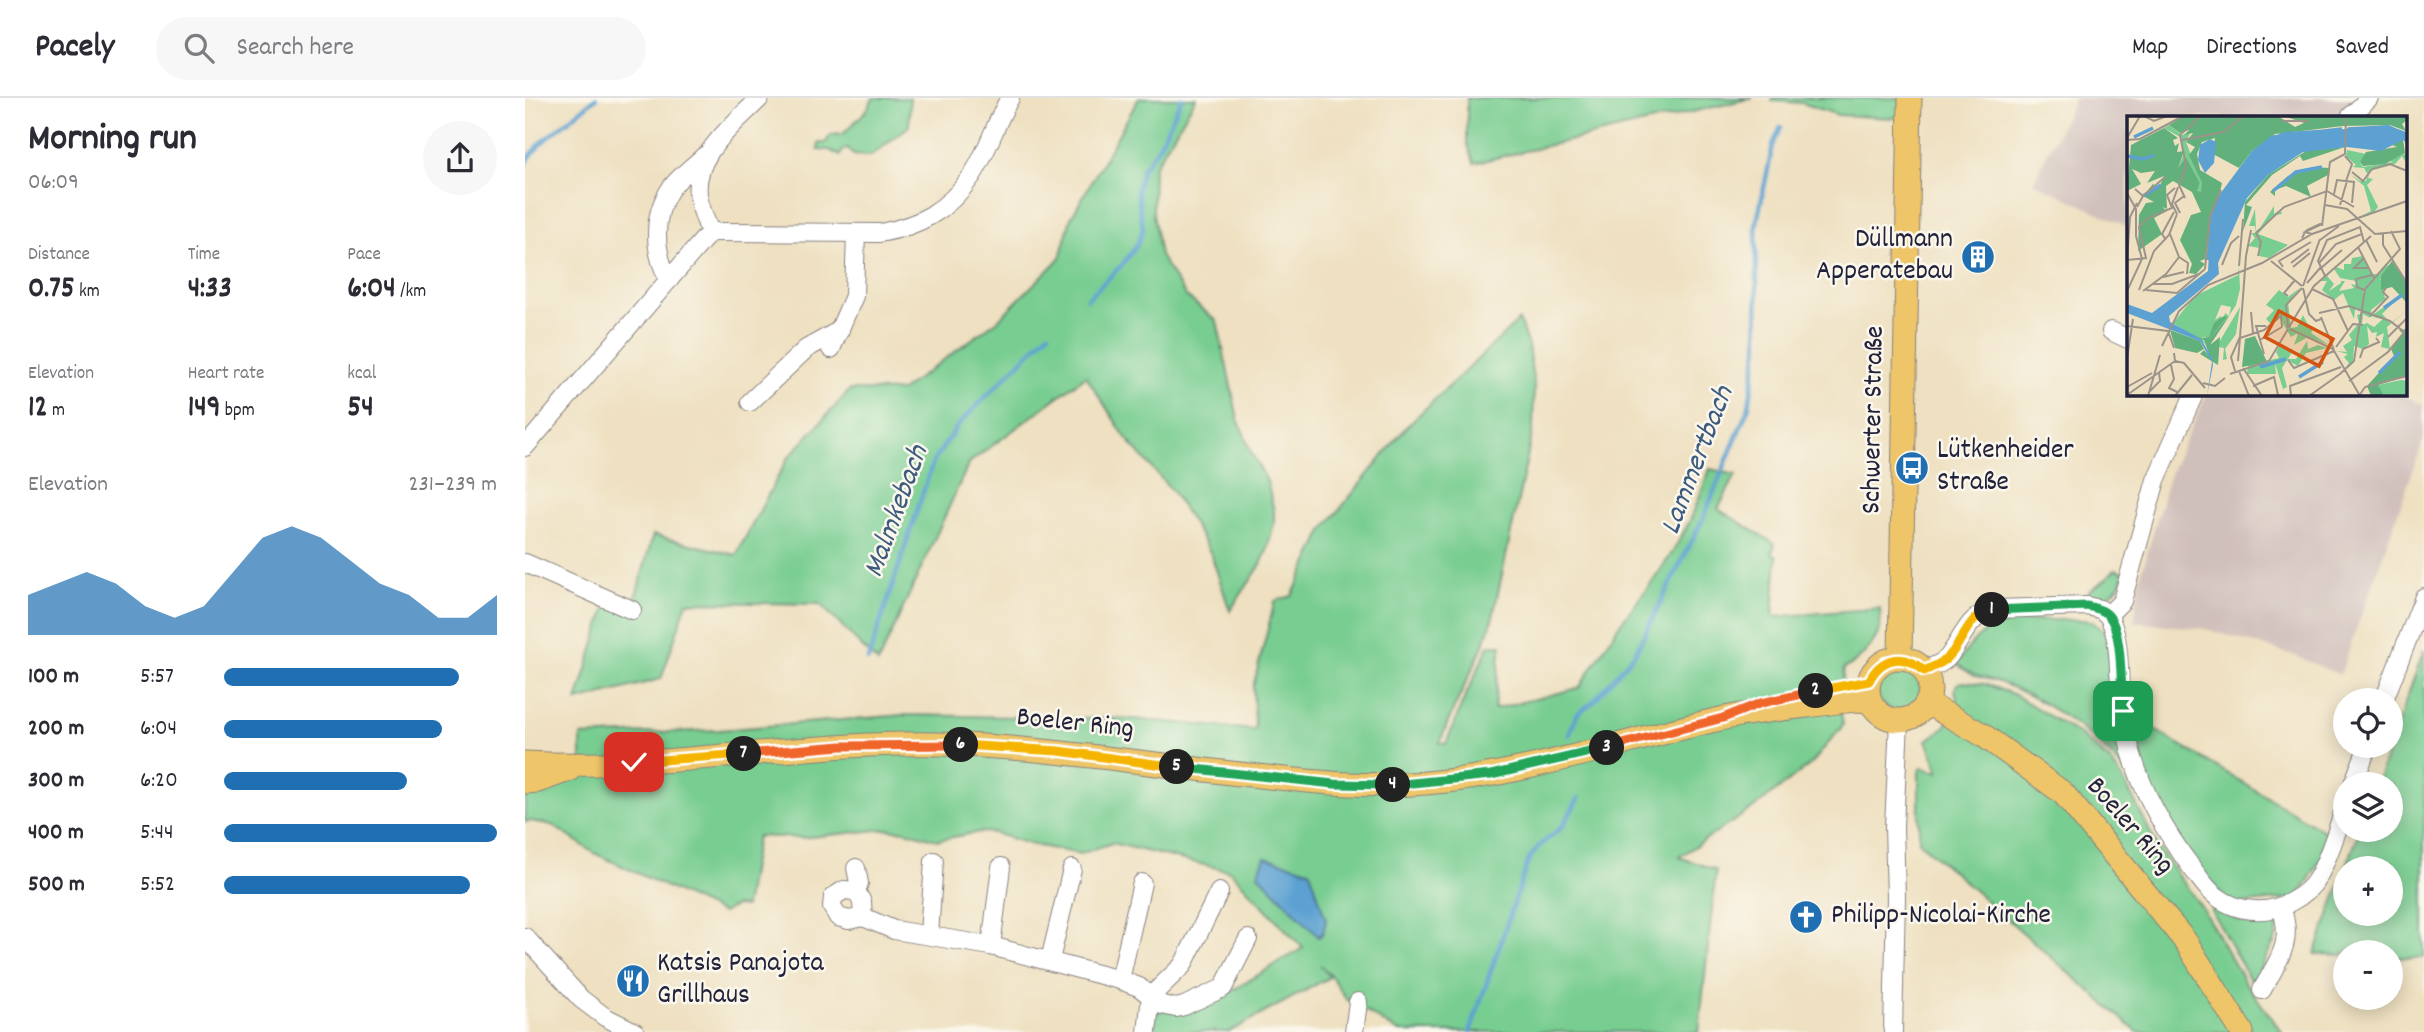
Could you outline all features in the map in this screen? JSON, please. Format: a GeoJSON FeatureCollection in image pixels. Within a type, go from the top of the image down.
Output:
{"type":"FeatureCollection","features":[{"type":"Feature","properties":{"kind":"main road","name":"Schwerter Straße"},"geometry":{"type":"LineString","coordinates":[[1900,658],[1910,98]]}},
{"type":"Feature","properties":{"kind":"main road"},"geometry":{"type":"LineString","coordinates":[[1900,658],[1917,663],[1924,671],[1930,688],[1927,704],[1912,718],[1899,721],[1883,716],[1869,691],[1874,670],[1884,662],[1900,658]]}},
{"type":"Feature","properties":{"kind":"main road","name":"Boeler Ring"},"geometry":{"type":"LineString","coordinates":[[525,764],[581,765],[841,746],[939,744],[1059,751],[1238,774],[1382,786],[1491,775],[1723,718],[1761,703],[1869,691]]}},
{"type":"Feature","properties":{"kind":"main road","name":"Boeler Ring"},"geometry":{"type":"LineString","coordinates":[[1927,704],[1983,735],[2063,793],[2186,942],[2242,1032]]}},
{"type":"Feature","properties":{"kind":"main road","name":"Boeler Ring"},"geometry":{"type":"LineString","coordinates":[[525,782],[538,781],[581,765]]}},
{"type":"Feature","properties":{"kind":"street"},"geometry":{"type":"LineString","coordinates":[[669,280],[659,255],[657,223],[670,189],[760,98]]}},
{"type":"Feature","properties":{"kind":"street"},"geometry":{"type":"LineString","coordinates":[[525,447],[710,232],[880,233],[907,228],[931,216],[951,200],[972,177],[1010,98]]}},
{"type":"Feature","properties":{"kind":"street"},"geometry":{"type":"LineString","coordinates":[[2351,116],[2369,98]]}},
{"type":"Feature","properties":{"kind":"street"},"geometry":{"type":"LineString","coordinates":[[708,152],[699,176],[699,199],[710,232]]}},
{"type":"Feature","properties":{"kind":"street"},"geometry":{"type":"LineString","coordinates":[[831,349],[854,296],[856,233]]}},
{"type":"Feature","properties":{"kind":"street"},"geometry":{"type":"LineString","coordinates":[[750,402],[806,349],[840,330]]}},
{"type":"Feature","properties":{"kind":"street"},"geometry":{"type":"LineString","coordinates":[[2111,331],[2127,339]]}},
{"type":"Feature","properties":{"kind":"street"},"geometry":{"type":"LineString","coordinates":[[2108,615],[2122,601],[2156,480],[2193,396]]}},
{"type":"Feature","properties":{"kind":"street"},"geometry":{"type":"LineString","coordinates":[[525,563],[632,610]]}},
{"type":"Feature","properties":{"kind":"street"},"geometry":{"type":"LineString","coordinates":[[2389,688],[2424,597]]}},
{"type":"Feature","properties":{"kind":"street"},"geometry":{"type":"LineString","coordinates":[[1924,671],[1947,658],[1983,611],[2087,606],[2100,609],[2108,615],[2115,627],[2120,689],[2128,738],[2141,781],[2158,818],[2214,895],[2230,905],[2244,909],[2258,911],[2281,906],[2298,898],[2318,879],[2333,839]]}},
{"type":"Feature","properties":{"kind":"street"},"geometry":{"type":"LineString","coordinates":[[1893,1032],[1896,897],[1894,827],[1899,721]]}},
{"type":"Feature","properties":{"kind":"street"},"geometry":{"type":"LineString","coordinates":[[929,935],[934,861]]}},
{"type":"Feature","properties":{"kind":"street"},"geometry":{"type":"LineString","coordinates":[[991,946],[1001,867]]}},
{"type":"Feature","properties":{"kind":"street"},"geometry":{"type":"LineString","coordinates":[[856,868],[859,883],[856,891],[862,902],[863,917]]}},
{"type":"Feature","properties":{"kind":"street"},"geometry":{"type":"LineString","coordinates":[[1050,960],[1072,869]]}},
{"type":"Feature","properties":{"kind":"street"},"geometry":{"type":"LineString","coordinates":[[1120,980],[1142,883]]}},
{"type":"Feature","properties":{"kind":"street"},"geometry":{"type":"LineString","coordinates":[[856,891],[838,892],[833,897],[832,907],[838,917],[863,917],[894,930],[991,946],[1050,960],[1139,987],[1163,1005],[1176,1008],[1223,989],[1248,939]]}},
{"type":"Feature","properties":{"kind":"street"},"geometry":{"type":"LineString","coordinates":[[1147,1032],[1151,996],[1183,965],[1219,891]]}},
{"type":"Feature","properties":{"kind":"street"},"geometry":{"type":"LineString","coordinates":[[2262,990],[2287,937],[2287,922],[2281,906]]}},
{"type":"Feature","properties":{"kind":"street"},"geometry":{"type":"LineString","coordinates":[[525,937],[581,999],[605,1017],[635,1032]]}},
{"type":"Feature","properties":{"kind":"street"},"geometry":{"type":"LineString","coordinates":[[1354,1032],[1358,1002]]}},
{"type":"Feature","properties":{"kind":"shaded area"},"geometry":{"type":"Polygon","coordinates":[[[2075,98],[2353,100],[2340,116],[2127,116],[2127,227],[2033,182],[2075,98]]]}},
{"type":"Feature","properties":{"kind":"shaded area"},"geometry":{"type":"Polygon","coordinates":[[[2206,396],[2404,396],[2424,405],[2424,439],[2340,675],[2293,655],[2206,629],[2134,622],[2141,575],[2170,473],[2206,396]]]}},
{"type":"Feature","properties":{"kind":"green space"},"geometry":{"type":"Polygon","coordinates":[[[873,98],[910,98],[909,126],[871,156],[853,155],[848,148],[843,150],[840,156],[829,150],[818,150],[819,143],[825,143],[831,135],[843,134],[867,110],[873,98]]]}},
{"type":"Feature","properties":{"kind":"green space"},"geometry":{"type":"Polygon","coordinates":[[[1139,98],[1196,98],[1154,167],[1153,214],[1160,256],[1186,296],[1217,321],[1238,419],[1252,454],[1267,481],[1274,511],[1267,551],[1230,611],[1205,543],[1172,491],[1126,438],[1086,376],[969,463],[878,663],[820,604],[687,602],[661,679],[577,701],[608,600],[632,610],[653,535],[736,555],[788,458],[850,390],[901,391],[998,320],[1060,258],[1071,218],[1139,98]]]}},
{"type":"Feature","properties":{"kind":"green space"},"geometry":{"type":"Polygon","coordinates":[[[1467,98],[1752,98],[1474,163],[1467,142],[1467,98]]]}},
{"type":"Feature","properties":{"kind":"green space"},"geometry":{"type":"Polygon","coordinates":[[[1772,98],[1910,98],[1910,119],[1838,115],[1802,103],[1772,101],[1772,98]]]}},
{"type":"Feature","properties":{"kind":"green space"},"geometry":{"type":"Polygon","coordinates":[[[1519,320],[1528,346],[1534,385],[1533,430],[1492,621],[1440,743],[1446,744],[1489,645],[1501,645],[1494,709],[1579,688],[1619,625],[1672,553],[1690,521],[1710,469],[1736,475],[1718,509],[1775,544],[1772,553],[1777,556],[1773,617],[1880,608],[1880,626],[1875,638],[1861,657],[1844,668],[1841,728],[1812,763],[1758,805],[1679,857],[1716,870],[1699,1032],[1399,1032],[1346,999],[1331,976],[1320,965],[1330,977],[1229,1032],[1153,1032],[1157,1012],[1223,996],[1303,948],[1230,871],[1112,843],[1080,854],[1029,844],[994,833],[980,832],[937,840],[906,831],[886,829],[801,838],[757,836],[745,907],[735,906],[722,913],[594,853],[552,825],[525,822],[525,782],[581,765],[581,736],[719,730],[903,715],[1133,719],[1255,730],[1253,687],[1275,601],[1292,596],[1324,529],[1407,426],[1519,320]]]}},
{"type":"Feature","properties":{"kind":"green space"},"geometry":{"type":"Polygon","coordinates":[[[2115,569],[2125,573],[2116,589],[2108,596],[2090,602],[2089,591],[2115,569]]]}},
{"type":"Feature","properties":{"kind":"green space"},"geometry":{"type":"Polygon","coordinates":[[[2045,620],[2084,620],[2092,622],[2104,631],[2109,648],[2116,729],[2127,771],[2071,721],[2022,692],[1975,675],[1957,664],[1976,639],[1993,627],[2045,620]]]}},
{"type":"Feature","properties":{"kind":"green space"},"geometry":{"type":"Polygon","coordinates":[[[2424,650],[2424,958],[2403,957],[2403,940],[2333,940],[2333,955],[2315,954],[2333,904],[2333,926],[2403,926],[2403,856],[2350,856],[2356,842],[2403,842],[2403,772],[2380,772],[2385,758],[2403,758],[2403,709],[2424,650]]]}},
{"type":"Feature","properties":{"kind":"green space"},"geometry":{"type":"Polygon","coordinates":[[[1899,669],[1914,675],[1920,690],[1914,705],[1899,711],[1884,705],[1878,690],[1884,675],[1899,669]]]}},
{"type":"Feature","properties":{"kind":"green space"},"geometry":{"type":"Polygon","coordinates":[[[1959,683],[1985,684],[2015,695],[2080,735],[2110,761],[2125,783],[2158,847],[2204,911],[2244,981],[2282,1032],[2137,1032],[1919,842],[1919,772],[1922,768],[1939,772],[1927,740],[1944,728],[1958,707],[1955,688],[1959,683]]]}},
{"type":"Feature","properties":{"kind":"green space"},"geometry":{"type":"Polygon","coordinates":[[[2123,711],[2333,839],[2298,898],[2230,905],[2158,818],[2123,711]]]}},
{"type":"Feature","properties":{"kind":"green space"},"geometry":{"type":"Polygon","coordinates":[[[2214,908],[2242,922],[2271,923],[2278,927],[2276,938],[2254,981],[2250,980],[2211,910],[2214,908]]]}},
{"type":"Feature","properties":{"kind":"water"},"geometry":{"type":"Polygon","coordinates":[[[1265,857],[1310,870],[1326,920],[1323,933],[1319,937],[1258,874],[1265,857]]]}},
{"type":"Feature","properties":{"kind":"waterway"},"geometry":{"type":"LineString","coordinates":[[525,163],[541,143],[596,98]]}},
{"type":"Feature","properties":{"kind":"waterway","name":"Malmkebach"},"geometry":{"type":"LineString","coordinates":[[1087,299],[1122,265],[1137,245],[1143,229],[1137,190],[1142,169],[1158,148],[1182,98]]}},
{"type":"Feature","properties":{"kind":"waterway","name":"Lammertbach"},"geometry":{"type":"LineString","coordinates":[[1569,735],[1577,714],[1593,702],[1635,653],[1702,521],[1749,406],[1758,347],[1756,226],[1773,145],[1781,127]]}},
{"type":"Feature","properties":{"kind":"waterway","name":"Malmkebach"},"geometry":{"type":"LineString","coordinates":[[868,660],[933,462],[958,425],[1049,333]]}},
{"type":"Feature","properties":{"kind":"waterway","name":"Lammertbach"},"geometry":{"type":"LineString","coordinates":[[1470,1032],[1529,859],[1539,846],[1562,827],[1579,798]]}},
{"type":"Feature","properties":{"kind":"place","name":"Düllmann Apperatebau"},"geometry":{"type":"Point","coordinates":[1978,257]}},
{"type":"Feature","properties":{"kind":"place","name":"Lütkenheider Straße"},"geometry":{"type":"Point","coordinates":[1912,468]}},
{"type":"Feature","properties":{"kind":"place","name":"Philipp-Nicolai-Kirche"},"geometry":{"type":"Point","coordinates":[1806,917]}},
{"type":"Feature","properties":{"kind":"place","name":"Katsis Panajota Grillhaus"},"geometry":{"type":"Point","coordinates":[633,981]}},
{"type":"Feature","properties":{"kind":"route"},"geometry":{"type":"LineString","coordinates":[[634,762],[841,746],[939,744],[1059,751],[1334,784],[1382,786],[1430,783],[1491,775],[1549,762],[1723,718],[1761,703],[1869,681],[1874,670],[1892,659],[1900,658],[1917,663],[1924,671],[1947,658],[1983,611],[1997,609],[2087,606],[2100,609],[2108,615],[2115,627],[2118,641],[2123,711]]}}]}
